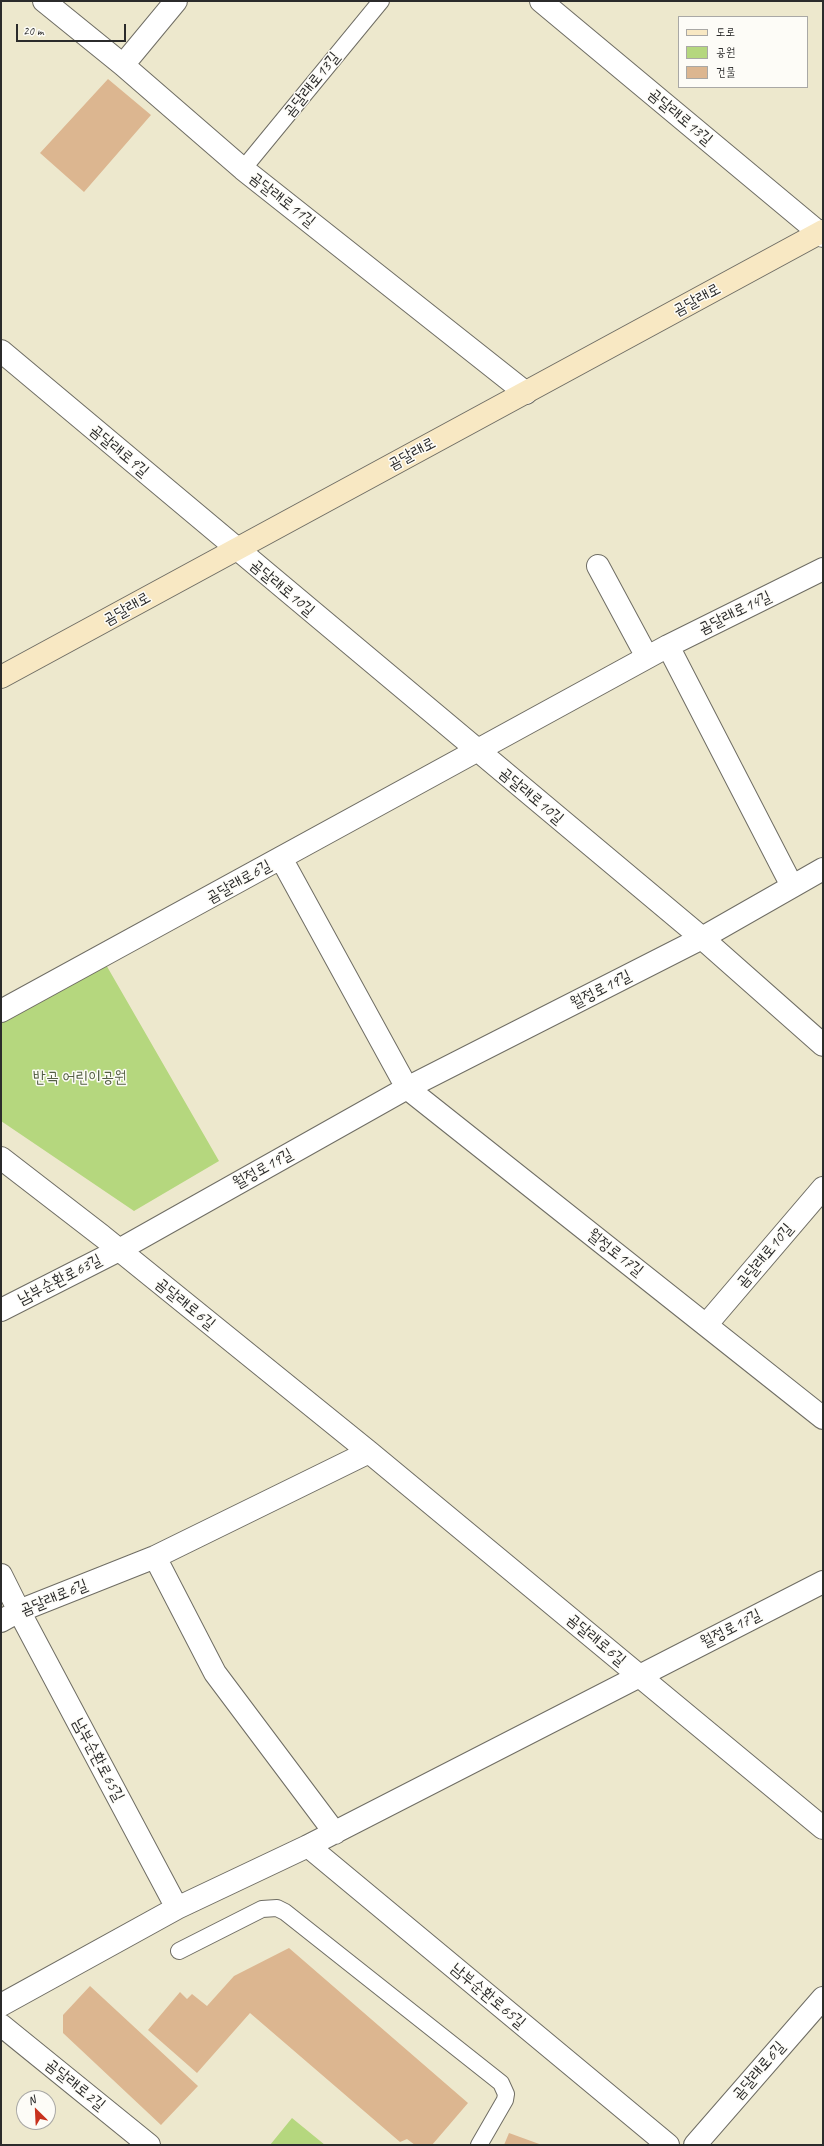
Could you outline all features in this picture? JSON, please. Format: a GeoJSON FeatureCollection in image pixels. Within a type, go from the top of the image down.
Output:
{"type":"FeatureCollection","features":[{"type":"Feature","properties":{"kind":"street","name":"곰달래로11길"},"geometry":{"type":"LineString","coordinates":[[44,1],[122,65],[243,169],[526,393]]}},
{"type":"Feature","properties":{"kind":"street"},"geometry":{"type":"LineString","coordinates":[[122,65],[176,1]]}},
{"type":"Feature","properties":{"kind":"street","name":"곰달래로13길"},"geometry":{"type":"LineString","coordinates":[[541,1],[822,234]]}},
{"type":"Feature","properties":{"kind":"street","name":"곰달래로"},"geometry":{"type":"LineString","coordinates":[[1,677],[822,234]]}},
{"type":"Feature","properties":{"kind":"street","name":"곰달래로9길"},"geometry":{"type":"LineString","coordinates":[[1,352],[236,550]]}},
{"type":"Feature","properties":{"kind":"street","name":"곰달래로10길"},"geometry":{"type":"LineString","coordinates":[[236,550],[702,938],[823,1045]]}},
{"type":"Feature","properties":{"kind":"street"},"geometry":{"type":"LineString","coordinates":[[598,566],[648,658]]}},
{"type":"Feature","properties":{"kind":"street","name":"곰달래로14길"},"geometry":{"type":"LineString","coordinates":[[476,750],[668,646],[821,574]]}},
{"type":"Feature","properties":{"kind":"street"},"geometry":{"type":"LineString","coordinates":[[668,646],[792,886]]}},
{"type":"Feature","properties":{"kind":"street","name":"곰달래로6길"},"geometry":{"type":"LineString","coordinates":[[1,1011],[476,750]]}},
{"type":"Feature","properties":{"kind":"street"},"geometry":{"type":"LineString","coordinates":[[281,858],[407,1088]]}},
{"type":"Feature","properties":{"kind":"street","name":"월정로19길"},"geometry":{"type":"LineString","coordinates":[[119,1250],[407,1088],[702,938],[823,869]]}},
{"type":"Feature","properties":{"kind":"street","name":"월정로17길"},"geometry":{"type":"LineString","coordinates":[[407,1088],[823,1418]]}},
{"type":"Feature","properties":{"kind":"street","name":"곰달래로6길"},"geometry":{"type":"LineString","coordinates":[[1,1158],[119,1250],[369,1452],[823,1828]]}},
{"type":"Feature","properties":{"kind":"street","name":"곰달래로10길"},"geometry":{"type":"LineString","coordinates":[[706,1325],[823,1188]]}},
{"type":"Feature","properties":{"kind":"street","name":"남부순환로63길"},"geometry":{"type":"LineString","coordinates":[[1,1310],[119,1250]]}},
{"type":"Feature","properties":{"kind":"street","name":"곰달래로6길"},"geometry":{"type":"LineString","coordinates":[[10,1616],[155,1557],[369,1452]]}},
{"type":"Feature","properties":{"kind":"street"},"geometry":{"type":"LineString","coordinates":[[155,1557],[215,1673],[335,1832]]}},
{"type":"Feature","properties":{"kind":"street"},"geometry":{"type":"LineString","coordinates":[[1,1575],[10,1616]]}},
{"type":"Feature","properties":{"kind":"street","name":"월정로17길"},"geometry":{"type":"LineString","coordinates":[[639,1676],[823,1582]]}},
{"type":"Feature","properties":{"kind":"street","name":"남부순환로65길"},"geometry":{"type":"LineString","coordinates":[[10,1616],[178,1908]]}},
{"type":"Feature","properties":{"kind":"street"},"geometry":{"type":"LineString","coordinates":[[1,2005],[178,1908],[308,1846],[639,1676]]}},
{"type":"Feature","properties":{"kind":"street","name":"남부순환로65길"},"geometry":{"type":"LineString","coordinates":[[308,1846],[668,2145]]}},
{"type":"Feature","properties":{"kind":"street","name":"곰달래로6길"},"geometry":{"type":"LineString","coordinates":[[695,2145],[823,1998]]}},
{"type":"Feature","properties":{"kind":"street","name":"곰달래로2길"},"geometry":{"type":"LineString","coordinates":[[1,2025],[149,2145]]}},
{"type":"Feature","properties":{"kind":"lane","name":"곰달래로13길"},"geometry":{"type":"LineString","coordinates":[[243,169],[381,1]]}},
{"type":"Feature","properties":{"kind":"lane"},"geometry":{"type":"LineString","coordinates":[[179,1951],[262,1909],[277,1908],[285,1912],[501,2084],[506,2094],[505,2100],[479,2145]]}},
{"type":"Feature","properties":{"kind":"green space","name":"반곡 어린이공원"},"geometry":{"type":"Polygon","coordinates":[[[105,963],[219,1161],[134,1211],[1,1121],[1,1023],[105,963]]]}},
{"type":"Feature","properties":{"kind":"green space"},"geometry":{"type":"Polygon","coordinates":[[[292,2118],[325,2145],[270,2145],[292,2118]]]}},
{"type":"Feature","properties":{"kind":"building"},"geometry":{"type":"Polygon","coordinates":[[[108,79],[151,115],[84,192],[40,153],[108,79]]]}},
{"type":"Feature","properties":{"kind":"building"},"geometry":{"type":"Polygon","coordinates":[[[289,1948],[468,2103],[432,2145],[415,2145],[407,2139],[400,2142],[250,2013],[197,2073],[148,2030],[180,1992],[187,1999],[192,1994],[207,2006],[234,1976],[289,1948]]]}},
{"type":"Feature","properties":{"kind":"building"},"geometry":{"type":"Polygon","coordinates":[[[90,1986],[198,2086],[161,2125],[63,2033],[63,2015],[90,1986]]]}},
{"type":"Feature","properties":{"kind":"building"},"geometry":{"type":"Polygon","coordinates":[[[509,2133],[542,2145],[504,2145],[509,2133]]]}}]}
